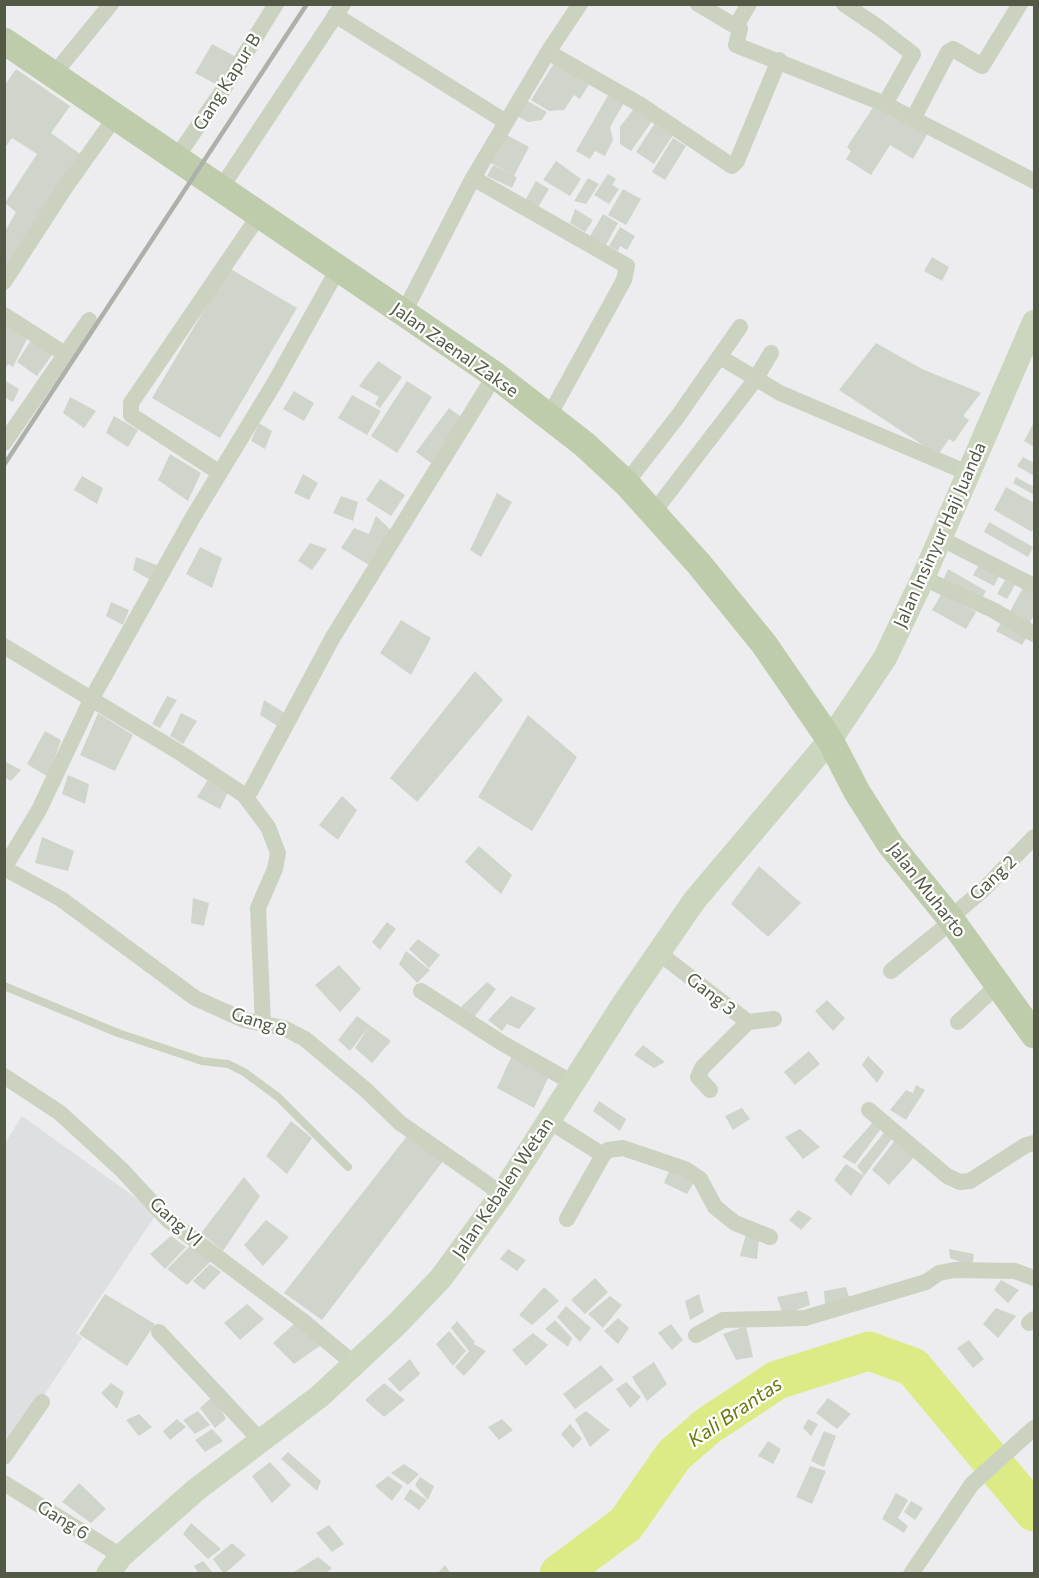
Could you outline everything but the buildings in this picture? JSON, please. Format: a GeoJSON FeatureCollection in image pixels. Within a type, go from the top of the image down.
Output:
{"type":"FeatureCollection","features":[{"type":"Feature","properties":{"kind":"main road","name":"Jalan Zaenal Zakse"},"geometry":{"type":"LineString","coordinates":[[4,41],[495,375],[549,416],[626,483],[653,513],[764,644],[830,740]]}},
{"type":"Feature","properties":{"kind":"main road","name":"Jalan Insinyur Haji Juanda"},"geometry":{"type":"LineString","coordinates":[[830,740],[885,658],[923,578],[1035,322]]}},
{"type":"Feature","properties":{"kind":"main road","name":"Jalan Muharto"},"geometry":{"type":"LineString","coordinates":[[830,740],[857,792],[890,844],[951,919],[1035,1035]]}},
{"type":"Feature","properties":{"kind":"main road","name":"Jalan Kebalen Wetan"},"geometry":{"type":"LineString","coordinates":[[114,1565],[197,1489],[320,1396],[397,1324],[441,1278],[502,1194],[694,901],[830,740]]}},
{"type":"Feature","properties":{"kind":"street"},"geometry":{"type":"LineString","coordinates":[[54,74],[111,4]]}},
{"type":"Feature","properties":{"kind":"street","name":"Gang Kapur B"},"geometry":{"type":"LineString","coordinates":[[176,158],[221,93],[276,4]]}},
{"type":"Feature","properties":{"kind":"street"},"geometry":{"type":"LineString","coordinates":[[403,314],[473,177],[548,52],[580,4]]}},
{"type":"Feature","properties":{"kind":"street"},"geometry":{"type":"LineString","coordinates":[[698,4],[740,29],[736,45],[779,60],[813,77],[885,104],[1035,181]]}},
{"type":"Feature","properties":{"kind":"street"},"geometry":{"type":"LineString","coordinates":[[736,26],[748,4]]}},
{"type":"Feature","properties":{"kind":"street"},"geometry":{"type":"LineString","coordinates":[[843,4],[913,54],[885,104]]}},
{"type":"Feature","properties":{"kind":"street"},"geometry":{"type":"LineString","coordinates":[[914,119],[948,52],[954,49],[982,66],[1020,4]]}},
{"type":"Feature","properties":{"kind":"street"},"geometry":{"type":"LineString","coordinates":[[221,188],[339,10],[506,122]]}},
{"type":"Feature","properties":{"kind":"street"},"geometry":{"type":"LineString","coordinates":[[548,52],[639,104],[732,166],[737,161],[779,60]]}},
{"type":"Feature","properties":{"kind":"street"},"geometry":{"type":"LineString","coordinates":[[4,282],[65,188],[116,116]]}},
{"type":"Feature","properties":{"kind":"street"},"geometry":{"type":"LineString","coordinates":[[473,177],[627,266],[624,280],[549,416]]}},
{"type":"Feature","properties":{"kind":"street"},"geometry":{"type":"LineString","coordinates":[[220,473],[131,415],[131,403],[260,214]]}},
{"type":"Feature","properties":{"kind":"street"},"geometry":{"type":"LineString","coordinates":[[4,868],[39,810],[92,698],[338,269]]}},
{"type":"Feature","properties":{"kind":"street"},"geometry":{"type":"LineString","coordinates":[[4,315],[64,354]]}},
{"type":"Feature","properties":{"kind":"street"},"geometry":{"type":"LineString","coordinates":[[4,443],[89,320]]}},
{"type":"Feature","properties":{"kind":"street"},"geometry":{"type":"LineString","coordinates":[[626,483],[740,327]]}},
{"type":"Feature","properties":{"kind":"street"},"geometry":{"type":"LineString","coordinates":[[653,513],[755,380],[771,353]]}},
{"type":"Feature","properties":{"kind":"street"},"geometry":{"type":"LineString","coordinates":[[720,357],[755,380],[829,416],[876,432],[968,473]]}},
{"type":"Feature","properties":{"kind":"street"},"geometry":{"type":"LineString","coordinates":[[244,795],[250,792],[333,637],[495,375]]}},
{"type":"Feature","properties":{"kind":"street"},"geometry":{"type":"LineString","coordinates":[[940,538],[1035,586]]}},
{"type":"Feature","properties":{"kind":"street"},"geometry":{"type":"LineString","coordinates":[[923,578],[993,609],[1035,633]]}},
{"type":"Feature","properties":{"kind":"street"},"geometry":{"type":"LineString","coordinates":[[4,646],[92,698],[244,795],[268,827],[278,853],[258,908],[263,1024]]}},
{"type":"Feature","properties":{"kind":"street","name":"Gang 2"},"geometry":{"type":"LineString","coordinates":[[891,971],[983,890],[1035,837]]}},
{"type":"Feature","properties":{"kind":"street","name":"Gang 8"},"geometry":{"type":"LineString","coordinates":[[4,868],[61,899],[195,998],[244,1020],[284,1028],[317,1047],[400,1123],[502,1194]]}},
{"type":"Feature","properties":{"kind":"street","name":"Gang 3"},"geometry":{"type":"LineString","coordinates":[[658,953],[748,1022],[702,1068],[698,1077],[710,1090]]}},
{"type":"Feature","properties":{"kind":"street"},"geometry":{"type":"LineString","coordinates":[[958,1022],[998,985]]}},
{"type":"Feature","properties":{"kind":"street"},"geometry":{"type":"LineString","coordinates":[[421,991],[502,1043],[573,1083]]}},
{"type":"Feature","properties":{"kind":"street"},"geometry":{"type":"LineString","coordinates":[[748,1022],[774,1019]]}},
{"type":"Feature","properties":{"kind":"street","name":"Gang VI"},"geometry":{"type":"LineString","coordinates":[[4,1076],[60,1113],[122,1170],[168,1220],[304,1322],[353,1363]]}},
{"type":"Feature","properties":{"kind":"street"},"geometry":{"type":"LineString","coordinates":[[869,1110],[947,1176],[960,1182],[970,1181],[1026,1145],[1035,1143]]}},
{"type":"Feature","properties":{"kind":"street"},"geometry":{"type":"LineString","coordinates":[[549,1121],[603,1155]]}},
{"type":"Feature","properties":{"kind":"street"},"geometry":{"type":"LineString","coordinates":[[567,1219],[603,1155],[608,1150],[623,1148],[685,1169],[700,1179],[715,1207],[735,1223],[770,1238]]}},
{"type":"Feature","properties":{"kind":"street"},"geometry":{"type":"LineString","coordinates":[[696,1335],[723,1320],[805,1318],[926,1282],[939,1273],[954,1270],[1015,1271],[1035,1278]]}},
{"type":"Feature","properties":{"kind":"street"},"geometry":{"type":"LineString","coordinates":[[159,1332],[262,1442]]}},
{"type":"Feature","properties":{"kind":"street"},"geometry":{"type":"LineString","coordinates":[[4,1457],[42,1402]]}},
{"type":"Feature","properties":{"kind":"street"},"geometry":{"type":"LineString","coordinates":[[911,1574],[972,1484],[1035,1428]]}},
{"type":"Feature","properties":{"kind":"street","name":"Gang 6"},"geometry":{"type":"LineString","coordinates":[[4,1483],[114,1565]]}},
{"type":"Feature","properties":{"kind":"lane"},"geometry":{"type":"LineString","coordinates":[[4,986],[118,1034],[202,1061],[228,1064],[244,1072],[278,1097],[348,1167]]}},
{"type":"Feature","properties":{"kind":"shaded area"},"geometry":{"type":"Polygon","coordinates":[[[22,1116],[157,1213],[76,1333],[82,1338],[5,1454],[5,1143],[22,1116]]]}},
{"type":"Feature","properties":{"kind":"waterway","name":"Kali Brantas"},"geometry":{"type":"LineString","coordinates":[[559,1574],[626,1524],[674,1455],[709,1425],[777,1380],[869,1351],[913,1367],[1034,1512]]}},
{"type":"Feature","properties":{"kind":"railway"},"geometry":{"type":"LineString","coordinates":[[4,465],[307,4]]}}]}
